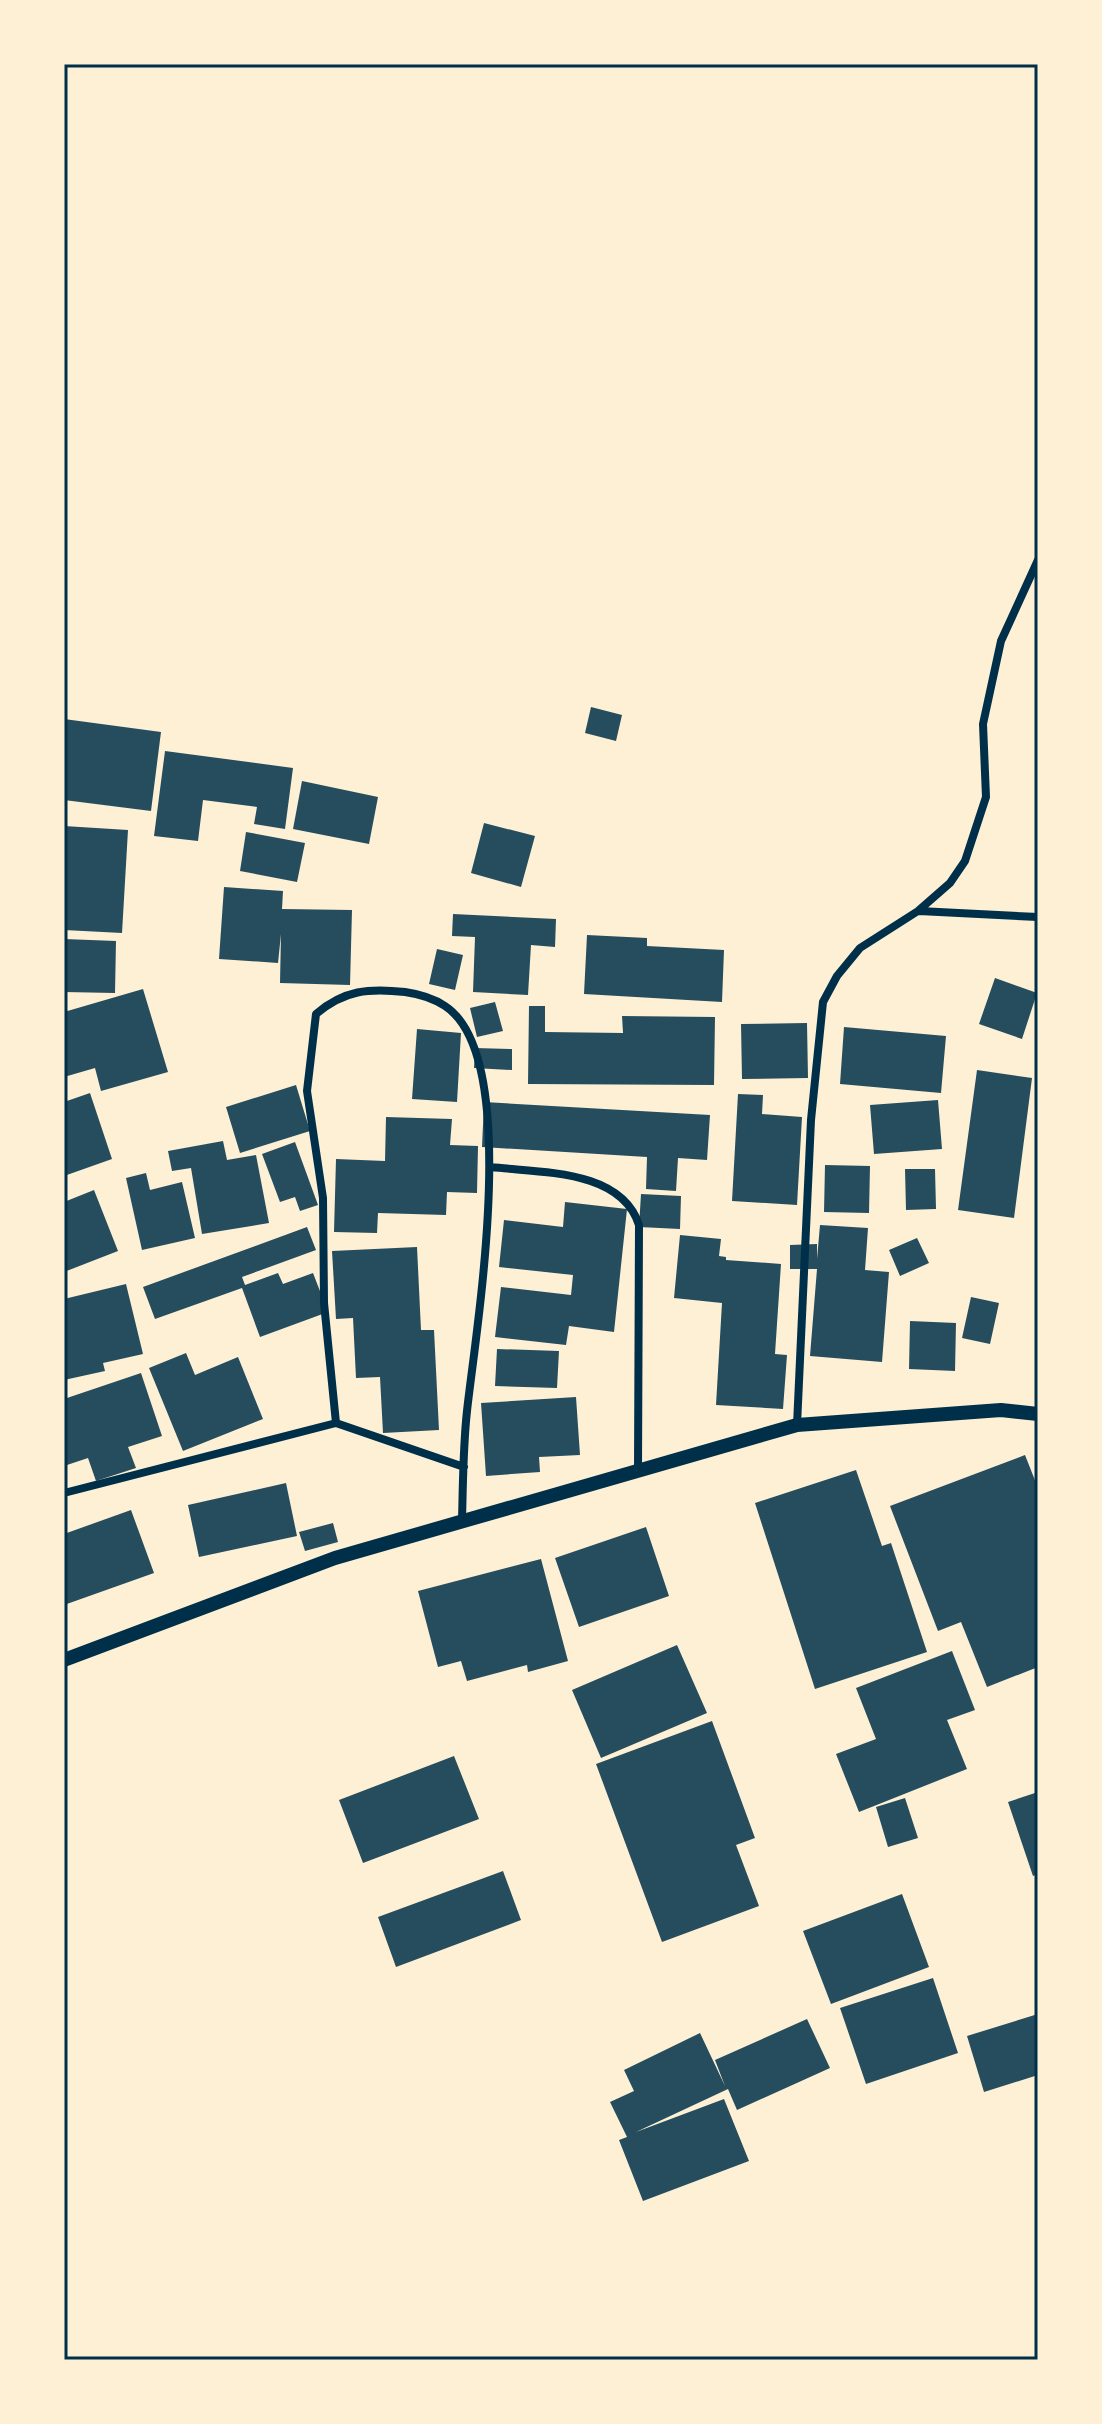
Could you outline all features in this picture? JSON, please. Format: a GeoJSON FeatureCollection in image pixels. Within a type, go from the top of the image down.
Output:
{"type":"FeatureCollection","features":[{"type":"Feature","properties":{"kind":"street"},"geometry":{"type":"LineString","coordinates":[[797,1425],[811,1120],[823,1002],[837,976],[860,948],[918,911],[950,883],[965,861],[986,797],[983,724],[1001,641],[1038,560]]}},
{"type":"Feature","properties":{"kind":"street"},"geometry":{"type":"LineString","coordinates":[[918,911],[1038,917]]}},
{"type":"Feature","properties":{"kind":"street"},"geometry":{"type":"LineString","coordinates":[[336,1423],[324,1303],[323,1198],[307,1091],[316,1014],[334,998],[376,988],[420,994],[447,1006],[461,1024],[476,1053],[484,1092],[491,1167],[462,1520]]}},
{"type":"Feature","properties":{"kind":"street"},"geometry":{"type":"LineString","coordinates":[[491,1167],[563,1175],[614,1189],[634,1209],[639,1225],[638,1471]]}},
{"type":"Feature","properties":{"kind":"street"},"geometry":{"type":"LineString","coordinates":[[64,1660],[335,1558],[797,1425],[1001,1410],[1038,1414]]}},
{"type":"Feature","properties":{"kind":"street"},"geometry":{"type":"LineString","coordinates":[[64,1493],[336,1423],[464,1467]]}},
{"type":"Feature","properties":{"kind":"building"},"geometry":{"type":"Polygon","coordinates":[[[591,707],[622,715],[616,741],[585,733],[591,707]]]}},
{"type":"Feature","properties":{"kind":"building"},"geometry":{"type":"Polygon","coordinates":[[[64,719],[161,732],[151,811],[64,800],[64,719]]]}},
{"type":"Feature","properties":{"kind":"building"},"geometry":{"type":"Polygon","coordinates":[[[165,751],[293,768],[285,829],[254,824],[257,807],[203,800],[198,841],[154,836],[165,751]]]}},
{"type":"Feature","properties":{"kind":"building"},"geometry":{"type":"Polygon","coordinates":[[[302,781],[378,797],[369,844],[293,829],[302,781]]]}},
{"type":"Feature","properties":{"kind":"building"},"geometry":{"type":"Polygon","coordinates":[[[484,823],[535,836],[521,887],[471,873],[484,823]]]}},
{"type":"Feature","properties":{"kind":"building"},"geometry":{"type":"Polygon","coordinates":[[[64,826],[128,830],[122,933],[64,930],[64,826]]]}},
{"type":"Feature","properties":{"kind":"building"},"geometry":{"type":"Polygon","coordinates":[[[246,832],[305,843],[297,882],[240,871],[246,832]]]}},
{"type":"Feature","properties":{"kind":"building"},"geometry":{"type":"Polygon","coordinates":[[[224,887],[283,891],[282,909],[352,910],[350,985],[280,983],[281,934],[278,963],[219,959],[224,887]]]}},
{"type":"Feature","properties":{"kind":"building"},"geometry":{"type":"Polygon","coordinates":[[[453,914],[556,919],[555,947],[531,945],[528,995],[473,992],[475,937],[452,936],[453,914]]]}},
{"type":"Feature","properties":{"kind":"building"},"geometry":{"type":"Polygon","coordinates":[[[587,935],[647,938],[647,946],[724,950],[722,1002],[584,994],[587,935]]]}},
{"type":"Feature","properties":{"kind":"building"},"geometry":{"type":"Polygon","coordinates":[[[64,939],[116,941],[115,993],[64,992],[64,939]]]}},
{"type":"Feature","properties":{"kind":"building"},"geometry":{"type":"Polygon","coordinates":[[[437,949],[463,955],[455,990],[429,984],[437,949]]]}},
{"type":"Feature","properties":{"kind":"building"},"geometry":{"type":"Polygon","coordinates":[[[995,978],[1037,993],[1022,1039],[979,1024],[995,978]]]}},
{"type":"Feature","properties":{"kind":"building"},"geometry":{"type":"Polygon","coordinates":[[[143,989],[168,1072],[101,1091],[95,1068],[64,1077],[64,1012],[143,989]]]}},
{"type":"Feature","properties":{"kind":"building"},"geometry":{"type":"Polygon","coordinates":[[[495,1002],[503,1031],[477,1037],[470,1008],[495,1002]]]}},
{"type":"Feature","properties":{"kind":"building"},"geometry":{"type":"Polygon","coordinates":[[[529,1006],[545,1006],[545,1032],[623,1033],[622,1016],[715,1017],[714,1085],[528,1084],[529,1006]]]}},
{"type":"Feature","properties":{"kind":"building"},"geometry":{"type":"Polygon","coordinates":[[[807,1023],[808,1078],[742,1079],[741,1024],[807,1023]]]}},
{"type":"Feature","properties":{"kind":"building"},"geometry":{"type":"Polygon","coordinates":[[[844,1027],[946,1036],[941,1093],[840,1084],[844,1027]]]}},
{"type":"Feature","properties":{"kind":"building"},"geometry":{"type":"Polygon","coordinates":[[[417,1029],[461,1033],[457,1102],[412,1099],[417,1029]]]}},
{"type":"Feature","properties":{"kind":"building"},"geometry":{"type":"Polygon","coordinates":[[[475,1048],[512,1049],[512,1070],[474,1068],[475,1048]]]}},
{"type":"Feature","properties":{"kind":"building"},"geometry":{"type":"Polygon","coordinates":[[[977,1070],[1032,1078],[1014,1218],[958,1210],[977,1070]]]}},
{"type":"Feature","properties":{"kind":"building"},"geometry":{"type":"Polygon","coordinates":[[[296,1085],[310,1131],[240,1153],[226,1107],[296,1085]]]}},
{"type":"Feature","properties":{"kind":"building"},"geometry":{"type":"Polygon","coordinates":[[[90,1093],[112,1159],[64,1176],[64,1102],[90,1093]]]}},
{"type":"Feature","properties":{"kind":"building"},"geometry":{"type":"Polygon","coordinates":[[[738,1094],[763,1095],[762,1114],[802,1117],[797,1205],[732,1201],[738,1094]]]}},
{"type":"Feature","properties":{"kind":"building"},"geometry":{"type":"Polygon","coordinates":[[[938,1100],[942,1149],[874,1154],[870,1105],[938,1100]]]}},
{"type":"Feature","properties":{"kind":"building"},"geometry":{"type":"Polygon","coordinates":[[[484,1102],[710,1115],[707,1160],[678,1158],[676,1191],[646,1189],[647,1157],[482,1147],[484,1102]]]}},
{"type":"Feature","properties":{"kind":"building"},"geometry":{"type":"Polygon","coordinates":[[[386,1117],[452,1119],[450,1145],[478,1146],[477,1193],[447,1192],[446,1215],[378,1213],[377,1233],[334,1232],[336,1159],[385,1161],[386,1117]]]}},
{"type":"Feature","properties":{"kind":"building"},"geometry":{"type":"Polygon","coordinates":[[[223,1141],[227,1160],[256,1155],[269,1223],[202,1234],[191,1168],[172,1171],[168,1151],[223,1141]]]}},
{"type":"Feature","properties":{"kind":"building"},"geometry":{"type":"Polygon","coordinates":[[[295,1142],[318,1205],[300,1211],[295,1197],[280,1202],[262,1154],[295,1142]]]}},
{"type":"Feature","properties":{"kind":"building"},"geometry":{"type":"Polygon","coordinates":[[[825,1165],[870,1166],[869,1213],[824,1212],[825,1165]]]}},
{"type":"Feature","properties":{"kind":"building"},"geometry":{"type":"Polygon","coordinates":[[[905,1169],[935,1169],[936,1209],[906,1210],[905,1169]]]}},
{"type":"Feature","properties":{"kind":"building"},"geometry":{"type":"Polygon","coordinates":[[[146,1173],[150,1190],[182,1182],[195,1238],[142,1250],[126,1178],[146,1173]]]}},
{"type":"Feature","properties":{"kind":"building"},"geometry":{"type":"Polygon","coordinates":[[[94,1190],[118,1251],[64,1272],[64,1202],[94,1190]]]}},
{"type":"Feature","properties":{"kind":"building"},"geometry":{"type":"Polygon","coordinates":[[[641,1194],[681,1196],[680,1229],[639,1227],[641,1194]]]}},
{"type":"Feature","properties":{"kind":"building"},"geometry":{"type":"Polygon","coordinates":[[[565,1202],[627,1209],[614,1332],[569,1326],[566,1345],[495,1337],[501,1287],[571,1295],[573,1275],[499,1267],[504,1220],[563,1227],[565,1202]]]}},
{"type":"Feature","properties":{"kind":"building"},"geometry":{"type":"Polygon","coordinates":[[[820,1225],[868,1228],[865,1270],[889,1272],[882,1362],[810,1356],[817,1269],[790,1269],[790,1245],[817,1244],[817,1259],[820,1225]]]}},
{"type":"Feature","properties":{"kind":"building"},"geometry":{"type":"Polygon","coordinates":[[[307,1227],[316,1250],[242,1277],[245,1285],[278,1273],[283,1284],[313,1273],[328,1312],[260,1337],[242,1288],[155,1319],[143,1287],[307,1227]]]}},
{"type":"Feature","properties":{"kind":"building"},"geometry":{"type":"Polygon","coordinates":[[[680,1235],[721,1239],[719,1256],[726,1257],[726,1260],[781,1264],[775,1354],[787,1355],[783,1409],[716,1405],[722,1303],[674,1298],[680,1235]]]}},
{"type":"Feature","properties":{"kind":"building"},"geometry":{"type":"Polygon","coordinates":[[[917,1238],[929,1263],[900,1276],[889,1250],[917,1238]]]}},
{"type":"Feature","properties":{"kind":"building"},"geometry":{"type":"Polygon","coordinates":[[[417,1247],[421,1330],[434,1330],[439,1430],[383,1433],[380,1377],[356,1378],[353,1318],[336,1319],[332,1251],[417,1247]]]}},
{"type":"Feature","properties":{"kind":"building"},"geometry":{"type":"Polygon","coordinates":[[[126,1284],[143,1354],[103,1363],[105,1371],[64,1380],[64,1299],[126,1284]]]}},
{"type":"Feature","properties":{"kind":"building"},"geometry":{"type":"Polygon","coordinates":[[[971,1297],[999,1303],[990,1344],[962,1338],[971,1297]]]}},
{"type":"Feature","properties":{"kind":"building"},"geometry":{"type":"Polygon","coordinates":[[[910,1321],[956,1323],[955,1371],[909,1369],[910,1321]]]}},
{"type":"Feature","properties":{"kind":"building"},"geometry":{"type":"Polygon","coordinates":[[[497,1349],[559,1351],[557,1388],[495,1386],[497,1349]]]}},
{"type":"Feature","properties":{"kind":"building"},"geometry":{"type":"Polygon","coordinates":[[[186,1353],[195,1375],[238,1357],[263,1419],[183,1451],[149,1368],[186,1353]]]}},
{"type":"Feature","properties":{"kind":"building"},"geometry":{"type":"Polygon","coordinates":[[[141,1373],[162,1436],[128,1447],[136,1468],[96,1481],[88,1458],[64,1466],[64,1399],[141,1373]]]}},
{"type":"Feature","properties":{"kind":"building"},"geometry":{"type":"Polygon","coordinates":[[[576,1397],[580,1455],[539,1457],[540,1472],[486,1476],[481,1403],[576,1397]]]}},
{"type":"Feature","properties":{"kind":"building"},"geometry":{"type":"Polygon","coordinates":[[[1025,1455],[1038,1488],[1038,1667],[987,1687],[961,1622],[938,1631],[890,1506],[1025,1455]]]}},
{"type":"Feature","properties":{"kind":"building"},"geometry":{"type":"Polygon","coordinates":[[[856,1470],[882,1546],[891,1543],[927,1652],[815,1689],[755,1503],[856,1470]]]}},
{"type":"Feature","properties":{"kind":"building"},"geometry":{"type":"Polygon","coordinates":[[[286,1483],[297,1536],[199,1557],[188,1505],[286,1483]]]}},
{"type":"Feature","properties":{"kind":"building"},"geometry":{"type":"Polygon","coordinates":[[[131,1510],[154,1573],[64,1605],[64,1534],[131,1510]]]}},
{"type":"Feature","properties":{"kind":"building"},"geometry":{"type":"Polygon","coordinates":[[[333,1523],[338,1542],[305,1551],[299,1532],[333,1523]]]}},
{"type":"Feature","properties":{"kind":"building"},"geometry":{"type":"Polygon","coordinates":[[[646,1527],[669,1596],[579,1627],[555,1558],[646,1527]]]}},
{"type":"Feature","properties":{"kind":"building"},"geometry":{"type":"Polygon","coordinates":[[[541,1559],[568,1661],[528,1672],[527,1665],[467,1681],[461,1661],[438,1667],[418,1591],[541,1559]]]}},
{"type":"Feature","properties":{"kind":"building"},"geometry":{"type":"Polygon","coordinates":[[[677,1645],[707,1713],[601,1758],[572,1690],[677,1645]]]}},
{"type":"Feature","properties":{"kind":"building"},"geometry":{"type":"Polygon","coordinates":[[[952,1651],[975,1710],[947,1720],[967,1769],[859,1812],[836,1754],[876,1739],[856,1688],[952,1651]]]}},
{"type":"Feature","properties":{"kind":"building"},"geometry":{"type":"Polygon","coordinates":[[[712,1721],[755,1838],[736,1845],[759,1906],[662,1942],[596,1764],[712,1721]]]}},
{"type":"Feature","properties":{"kind":"building"},"geometry":{"type":"Polygon","coordinates":[[[454,1756],[479,1819],[363,1863],[339,1800],[454,1756]]]}},
{"type":"Feature","properties":{"kind":"building"},"geometry":{"type":"Polygon","coordinates":[[[1038,1792],[1038,1874],[1033,1876],[1008,1802],[1038,1792]]]}},
{"type":"Feature","properties":{"kind":"building"},"geometry":{"type":"Polygon","coordinates":[[[905,1798],[918,1838],[888,1847],[876,1807],[905,1798]]]}},
{"type":"Feature","properties":{"kind":"building"},"geometry":{"type":"Polygon","coordinates":[[[503,1871],[521,1920],[396,1967],[378,1917],[503,1871]]]}},
{"type":"Feature","properties":{"kind":"building"},"geometry":{"type":"Polygon","coordinates":[[[902,1894],[929,1967],[831,2004],[803,1931],[902,1894]]]}},
{"type":"Feature","properties":{"kind":"building"},"geometry":{"type":"Polygon","coordinates":[[[933,1978],[958,2053],[866,2084],[840,2008],[933,1978]]]}},
{"type":"Feature","properties":{"kind":"building"},"geometry":{"type":"Polygon","coordinates":[[[1038,2014],[1038,2075],[984,2092],[967,2036],[1038,2014]]]}},
{"type":"Feature","properties":{"kind":"building"},"geometry":{"type":"Polygon","coordinates":[[[807,2019],[830,2068],[737,2110],[728,2089],[636,2132],[724,2099],[749,2161],[643,2201],[619,2140],[627,2137],[610,2102],[634,2091],[624,2070],[700,2033],[725,2086],[715,2060],[807,2019]]]}}]}
